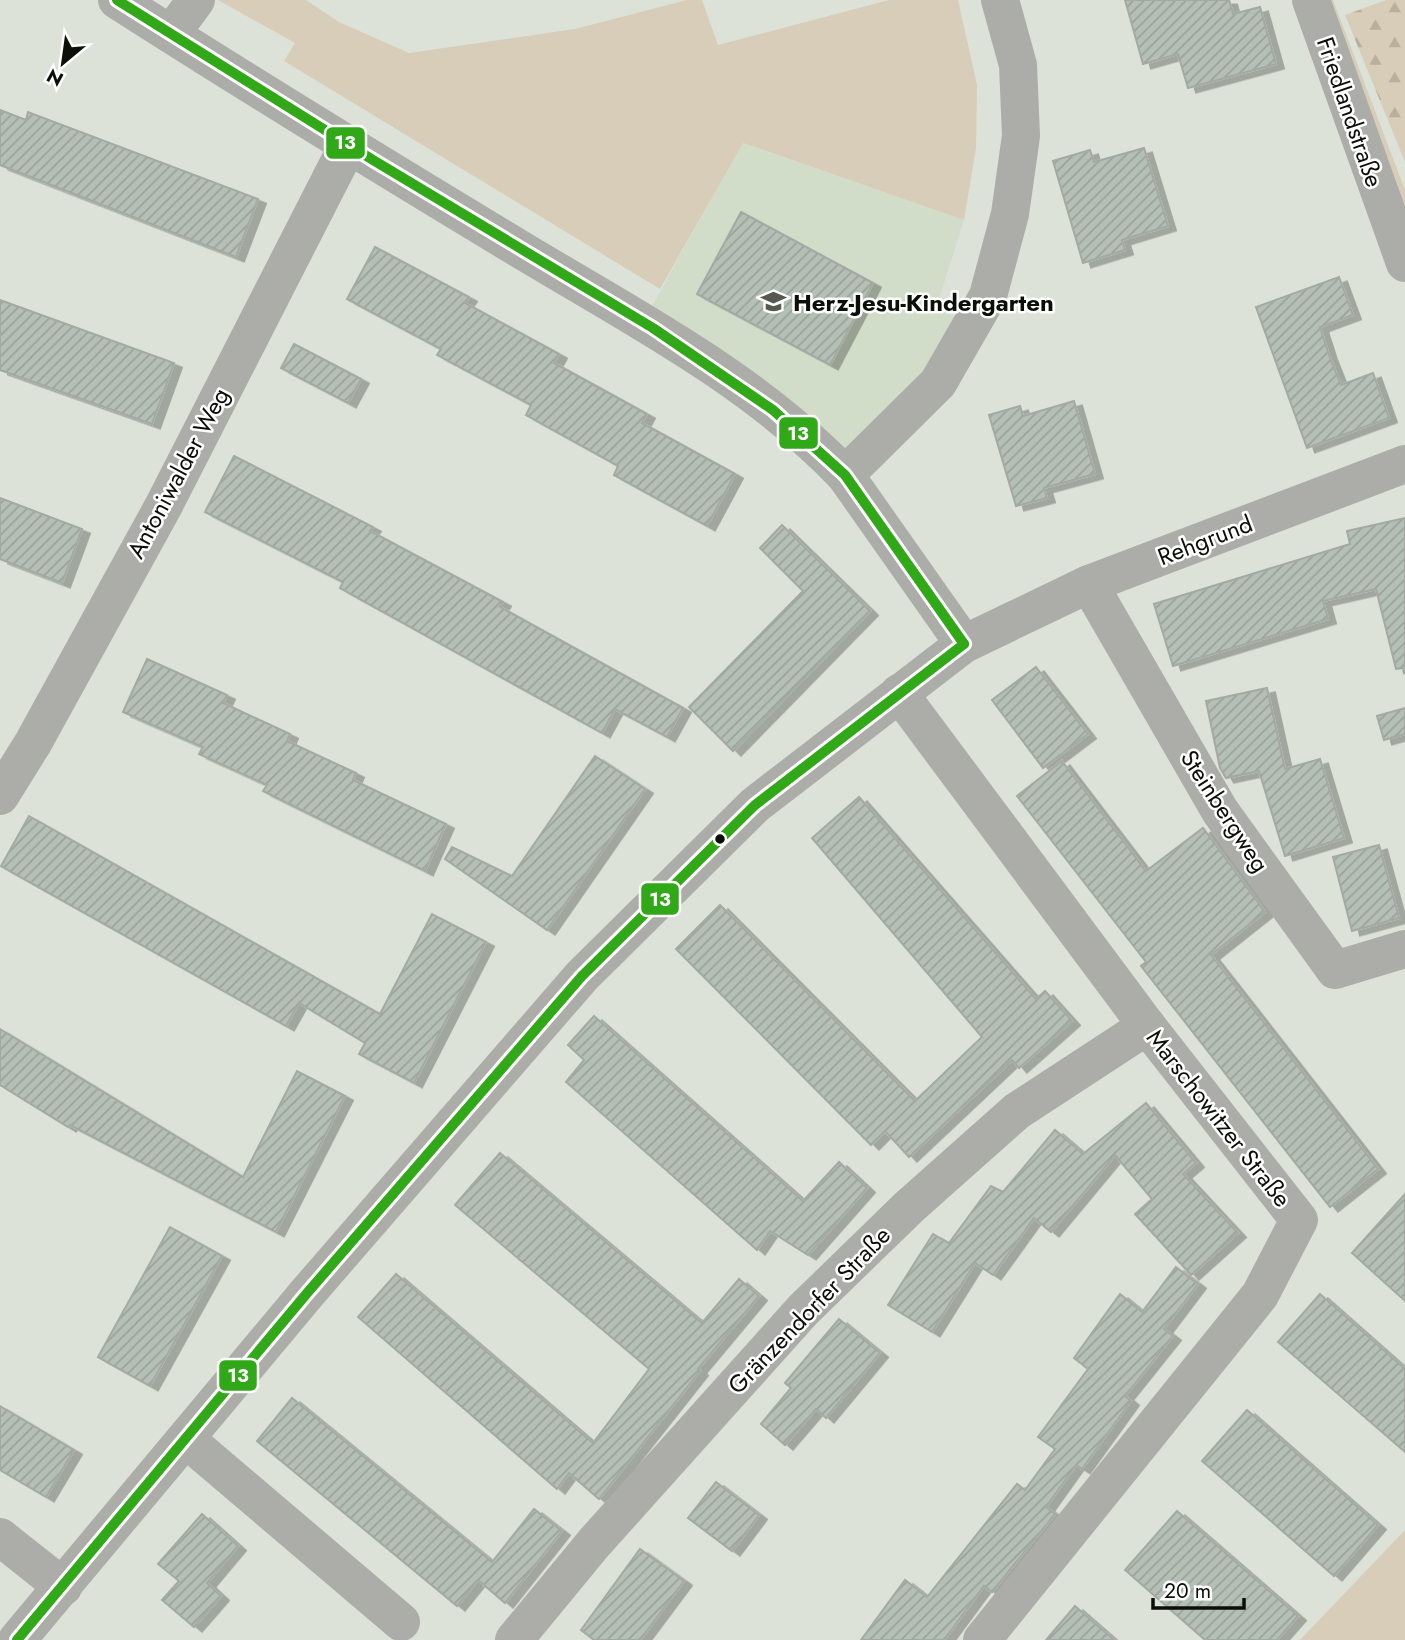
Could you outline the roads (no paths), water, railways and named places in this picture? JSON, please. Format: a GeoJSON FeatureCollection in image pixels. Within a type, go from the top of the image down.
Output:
{"type":"FeatureCollection","features":[{"type":"Feature","properties":{"kind":"street"},"geometry":{"type":"LineString","coordinates":[[117,0],[348,145],[709,362],[827,456],[845,475],[964,644]]}},
{"type":"Feature","properties":{"kind":"street"},"geometry":{"type":"LineString","coordinates":[[171,34],[196,0]]}},
{"type":"Feature","properties":{"kind":"street"},"geometry":{"type":"LineString","coordinates":[[845,475],[938,383],[988,296],[1010,215],[1021,136],[1018,65],[1000,0]]}},
{"type":"Feature","properties":{"kind":"street","name":"Friedlandstraße"},"geometry":{"type":"LineString","coordinates":[[1311,0],[1405,263]]}},
{"type":"Feature","properties":{"kind":"street","name":"Antoniwalder Weg"},"geometry":{"type":"LineString","coordinates":[[0,796],[33,743],[164,505],[348,145]]}},
{"type":"Feature","properties":{"kind":"street","name":"Rehgrund"},"geometry":{"type":"LineString","coordinates":[[17,1640],[187,1440],[308,1292],[582,976],[755,805],[964,644],[1089,584],[1405,464]]}},
{"type":"Feature","properties":{"kind":"street","name":"Steinbergweg"},"geometry":{"type":"LineString","coordinates":[[1089,584],[1220,811],[1335,970],[1405,949]]}},
{"type":"Feature","properties":{"kind":"street","name":"Marschowitzer Straße"},"geometry":{"type":"LineString","coordinates":[[899,692],[1147,1026],[1300,1220],[1260,1295],[982,1640]]}},
{"type":"Feature","properties":{"kind":"street","name":"Gränzendorfer Straße"},"geometry":{"type":"LineString","coordinates":[[514,1640],[594,1543],[803,1310],[890,1226],[1017,1111],[1147,1026]]}},
{"type":"Feature","properties":{"kind":"street"},"geometry":{"type":"LineString","coordinates":[[187,1440],[405,1634]]}},
{"type":"Feature","properties":{"kind":"street"},"geometry":{"type":"LineString","coordinates":[[0,1537],[62,1587]]}},
{"type":"Feature","properties":{"kind":"place","name":"Herz-Jesu-Kindergarten"},"geometry":{"type":"Point","coordinates":[773,302]}}]}
